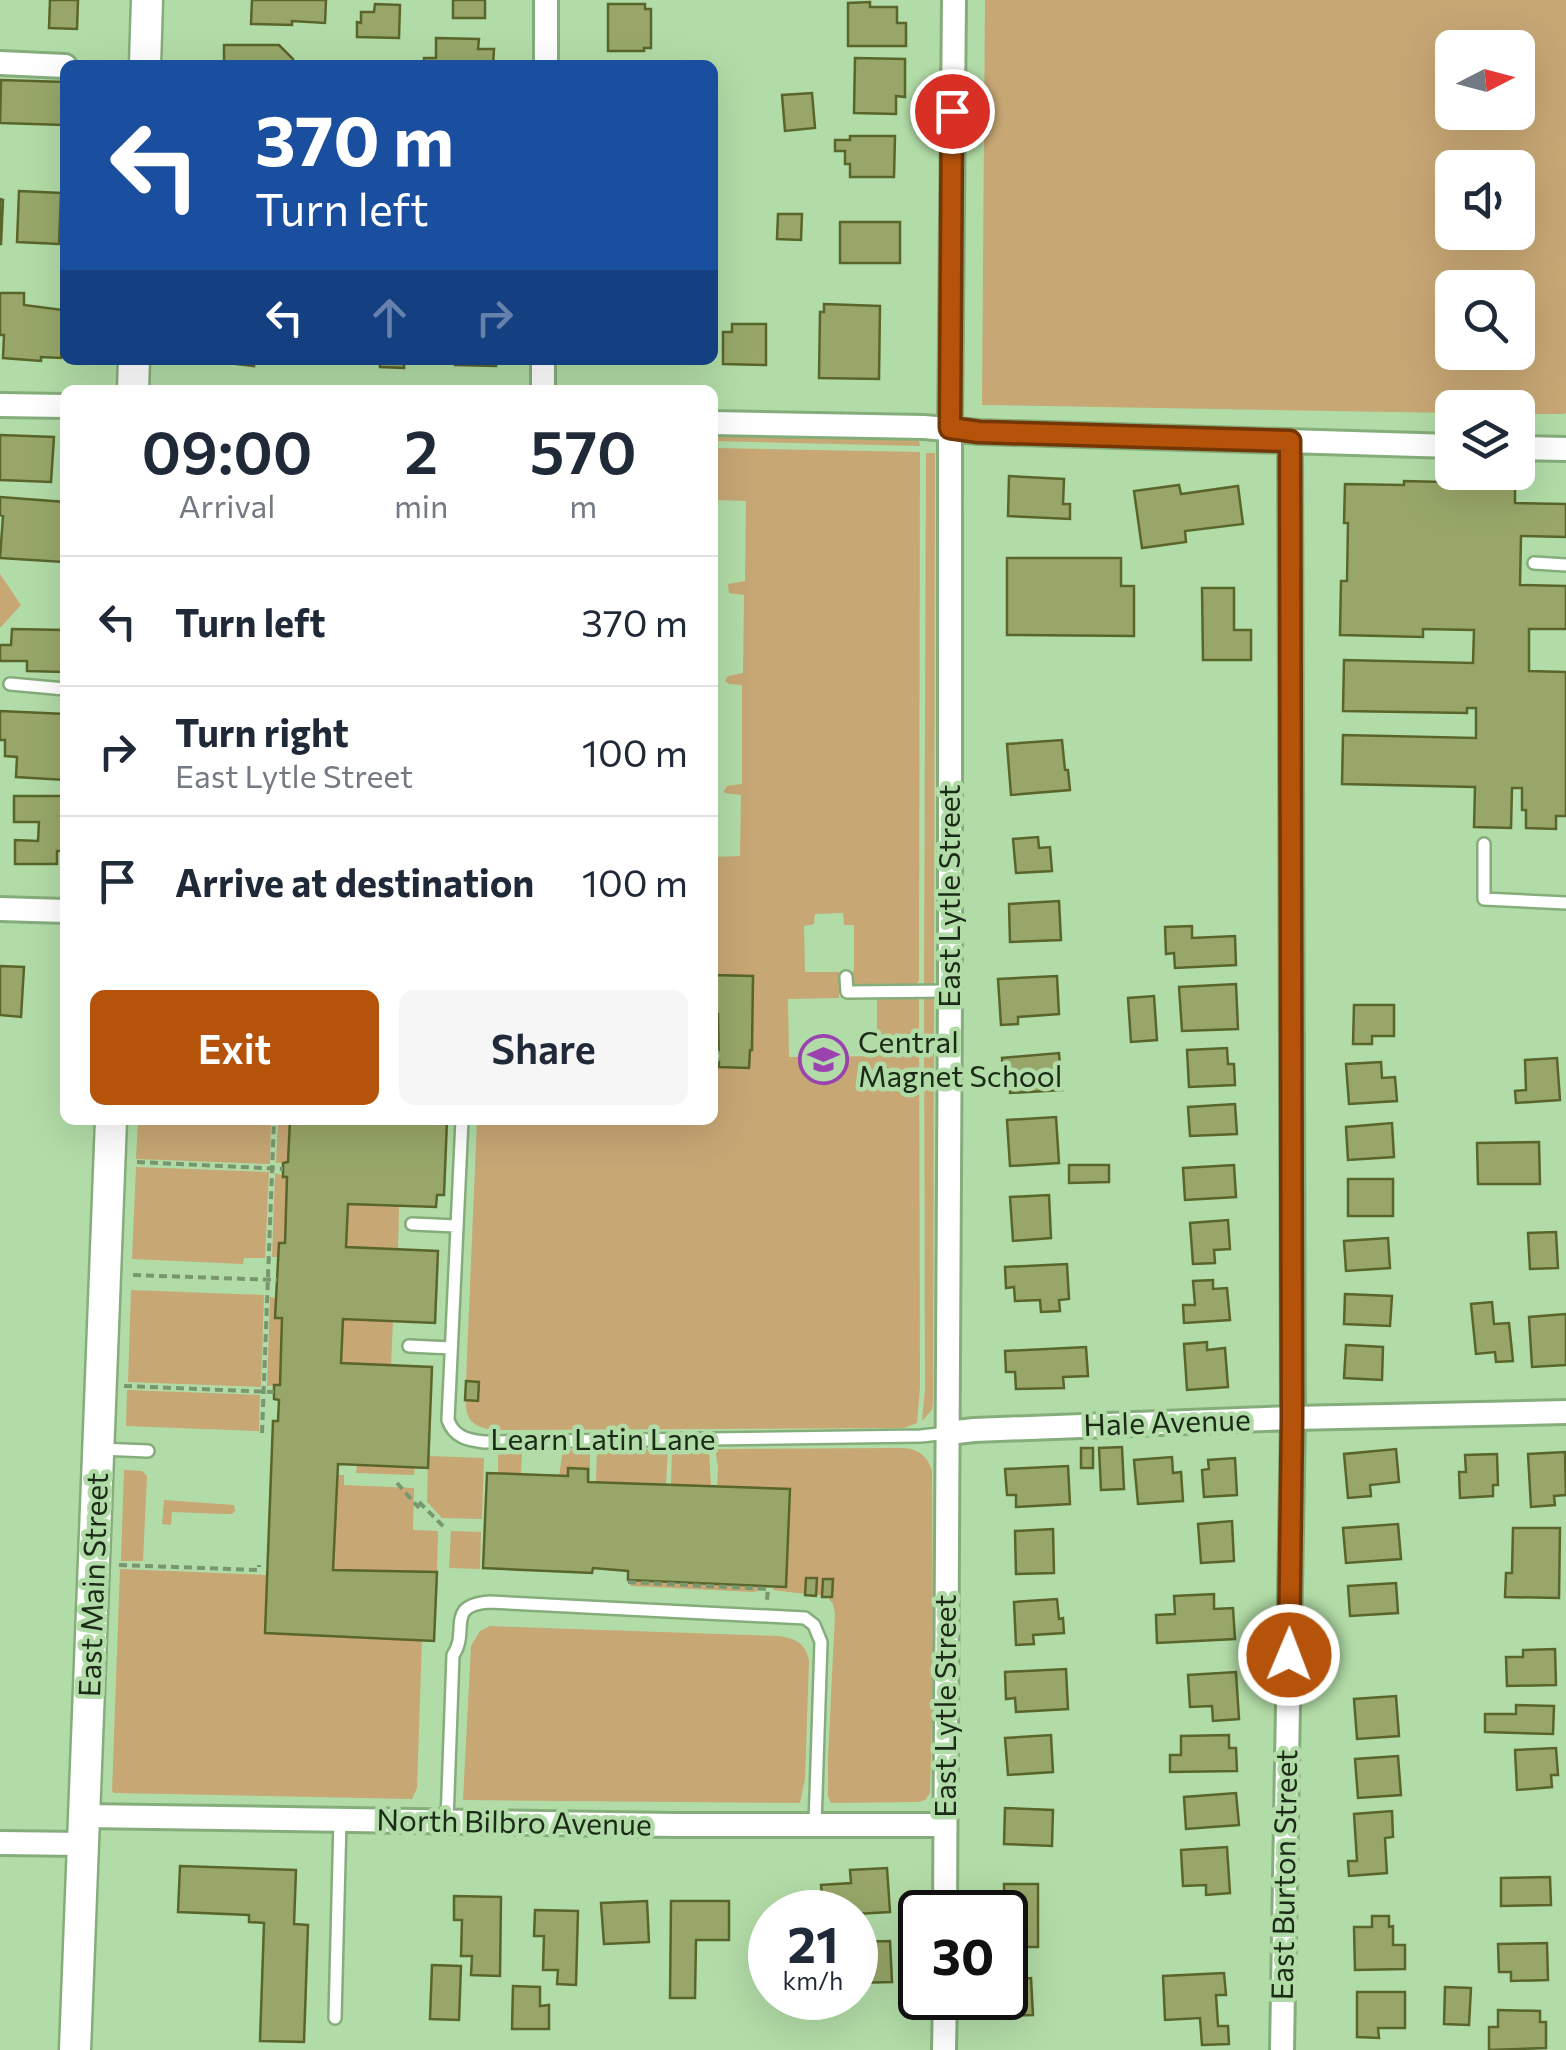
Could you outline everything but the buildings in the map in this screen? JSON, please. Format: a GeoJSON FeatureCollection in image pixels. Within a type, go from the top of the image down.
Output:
{"type":"FeatureCollection","features":[{"type":"Feature","properties":{"kind":"street"},"geometry":{"type":"LineString","coordinates":[[144,60],[147,0]]}},
{"type":"Feature","properties":{"kind":"street"},"geometry":{"type":"LineString","coordinates":[[546,0],[546,60]]}},
{"type":"Feature","properties":{"kind":"street","name":"East Lytle Street"},"geometry":{"type":"LineString","coordinates":[[945,1890],[954,0]]}},
{"type":"Feature","properties":{"kind":"street"},"geometry":{"type":"LineString","coordinates":[[0,63],[60,66]]}},
{"type":"Feature","properties":{"kind":"street"},"geometry":{"type":"LineString","coordinates":[[0,406],[60,406]]}},
{"type":"Feature","properties":{"kind":"street"},"geometry":{"type":"LineString","coordinates":[[718,423],[1435,445]]}},
{"type":"Feature","properties":{"kind":"street","name":"East Burton Street"},"geometry":{"type":"LineString","coordinates":[[1282,2050],[1292,1418],[1290,441]]}},
{"type":"Feature","properties":{"kind":"street"},"geometry":{"type":"LineString","coordinates":[[1535,449],[1566,450]]}},
{"type":"Feature","properties":{"kind":"street"},"geometry":{"type":"LineString","coordinates":[[0,909],[60,911]]}},
{"type":"Feature","properties":{"kind":"street","name":"East Main Street"},"geometry":{"type":"LineString","coordinates":[[75,2050],[111,1125]]}},
{"type":"Feature","properties":{"kind":"street","name":"Hale Avenue"},"geometry":{"type":"LineString","coordinates":[[948,1433],[1292,1418],[1566,1412]]}},
{"type":"Feature","properties":{"kind":"street","name":"North Bilbro Avenue"},"geometry":{"type":"LineString","coordinates":[[0,1843],[84,1830],[340,1820],[945,1825]]}},
{"type":"Feature","properties":{"kind":"street"},"geometry":{"type":"LineString","coordinates":[[944,2020],[944,2050]]}},
{"type":"Feature","properties":{"kind":"lane"},"geometry":{"type":"LineString","coordinates":[[1534,563],[1566,564]]}},
{"type":"Feature","properties":{"kind":"lane"},"geometry":{"type":"LineString","coordinates":[[10,684],[60,689]]}},
{"type":"Feature","properties":{"kind":"lane"},"geometry":{"type":"LineString","coordinates":[[1484,844],[1484,899],[1566,903]]}},
{"type":"Feature","properties":{"kind":"lane"},"geometry":{"type":"LineString","coordinates":[[846,977],[847,992],[950,991]]}},
{"type":"Feature","properties":{"kind":"lane","name":"Learn Latin Lane"},"geometry":{"type":"LineString","coordinates":[[462,1125],[448,1420],[457,1434],[468,1440],[948,1433]]}},
{"type":"Feature","properties":{"kind":"lane"},"geometry":{"type":"LineString","coordinates":[[412,1224],[457,1226]]}},
{"type":"Feature","properties":{"kind":"lane"},"geometry":{"type":"LineString","coordinates":[[408,1346],[451,1348]]}},
{"type":"Feature","properties":{"kind":"lane"},"geometry":{"type":"LineString","coordinates":[[100,1448],[148,1451]]}},
{"type":"Feature","properties":{"kind":"lane"},"geometry":{"type":"LineString","coordinates":[[447,1822],[453,1654],[459,1648],[459,1625],[464,1610],[490,1602],[805,1618],[814,1625],[821,1642],[815,1825]]}},
{"type":"Feature","properties":{"kind":"lane"},"geometry":{"type":"LineString","coordinates":[[335,2018],[340,1820]]}},
{"type":"Feature","properties":{"kind":"path"},"geometry":{"type":"LineString","coordinates":[[262,1433],[274,1125]]}},
{"type":"Feature","properties":{"kind":"path"},"geometry":{"type":"LineString","coordinates":[[132,1162],[283,1169]]}},
{"type":"Feature","properties":{"kind":"path"},"geometry":{"type":"LineString","coordinates":[[128,1275],[277,1280]]}},
{"type":"Feature","properties":{"kind":"path"},"geometry":{"type":"LineString","coordinates":[[124,1386],[274,1392]]}},
{"type":"Feature","properties":{"kind":"path"},"geometry":{"type":"LineString","coordinates":[[397,1483],[444,1527]]}},
{"type":"Feature","properties":{"kind":"path"},"geometry":{"type":"LineString","coordinates":[[118,1565],[259,1570],[259,1565]]}},
{"type":"Feature","properties":{"kind":"path"},"geometry":{"type":"LineString","coordinates":[[628,1582],[768,1589],[768,1602]]}},
{"type":"Feature","properties":{"kind":"shaded area"},"geometry":{"type":"Polygon","coordinates":[[[985,0],[1566,0],[1566,413],[1535,414],[1535,390],[1435,390],[1435,413],[982,405],[985,0]]]}},
{"type":"Feature","properties":{"kind":"shaded area"},"geometry":{"type":"Polygon","coordinates":[[[718,436],[910,440],[919,441],[920,446],[718,441],[718,436]]]}},
{"type":"Feature","properties":{"kind":"shaded area"},"geometry":{"type":"Polygon","coordinates":[[[718,448],[920,452],[919,981],[915,985],[853,987],[854,925],[844,925],[843,913],[815,914],[814,924],[804,926],[805,972],[839,972],[839,998],[788,999],[789,1057],[877,1056],[877,1000],[887,996],[919,997],[917,1423],[904,1428],[488,1429],[473,1422],[466,1407],[466,1400],[478,1400],[479,1383],[466,1381],[477,1125],[718,1125],[718,1066],[749,1067],[753,976],[718,975],[718,857],[740,856],[741,795],[724,791],[727,786],[742,784],[742,685],[725,681],[728,676],[743,673],[744,595],[729,593],[728,584],[745,581],[746,501],[718,500],[718,448]]]}},
{"type":"Feature","properties":{"kind":"shaded area"},"geometry":{"type":"Polygon","coordinates":[[[926,453],[935,453],[934,984],[924,984],[926,453]]]}},
{"type":"Feature","properties":{"kind":"shaded area"},"geometry":{"type":"Polygon","coordinates":[[[0,574],[21,605],[0,628],[0,574]]]}},
{"type":"Feature","properties":{"kind":"shaded area"},"geometry":{"type":"Polygon","coordinates":[[[924,998],[934,999],[933,1403],[922,1421],[925,1389],[924,998]]]}},
{"type":"Feature","properties":{"kind":"shaded area"},"geometry":{"type":"Polygon","coordinates":[[[138,1125],[271,1125],[270,1164],[136,1159],[138,1125]]]}},
{"type":"Feature","properties":{"kind":"shaded area"},"geometry":{"type":"Polygon","coordinates":[[[278,1125],[290,1125],[288,1162],[276,1163],[278,1125]]]}},
{"type":"Feature","properties":{"kind":"shaded area"},"geometry":{"type":"Polygon","coordinates":[[[136,1167],[269,1172],[265,1258],[244,1258],[243,1264],[132,1259],[136,1167]]]}},
{"type":"Feature","properties":{"kind":"shaded area"},"geometry":{"type":"Polygon","coordinates":[[[275,1173],[287,1177],[285,1243],[279,1243],[278,1257],[272,1257],[275,1173]]]}},
{"type":"Feature","properties":{"kind":"shaded area"},"geometry":{"type":"Polygon","coordinates":[[[348,1204],[399,1206],[398,1249],[346,1247],[348,1204]]]}},
{"type":"Feature","properties":{"kind":"shaded area"},"geometry":{"type":"Polygon","coordinates":[[[131,1290],[264,1295],[261,1387],[128,1382],[131,1290]]]}},
{"type":"Feature","properties":{"kind":"shaded area"},"geometry":{"type":"Polygon","coordinates":[[[270,1297],[276,1298],[275,1317],[282,1318],[280,1385],[267,1386],[270,1297]]]}},
{"type":"Feature","properties":{"kind":"shaded area"},"geometry":{"type":"Polygon","coordinates":[[[343,1319],[393,1321],[391,1365],[341,1363],[343,1319]]]}},
{"type":"Feature","properties":{"kind":"shaded area"},"geometry":{"type":"Polygon","coordinates":[[[127,1390],[260,1395],[259,1431],[126,1426],[127,1390]]]}},
{"type":"Feature","properties":{"kind":"shaded area"},"geometry":{"type":"Polygon","coordinates":[[[709,1448],[711,1487],[671,1485],[672,1449],[709,1448]]]}},
{"type":"Feature","properties":{"kind":"shaded area"},"geometry":{"type":"Polygon","coordinates":[[[902,1448],[921,1454],[932,1470],[930,1793],[918,1802],[831,1803],[828,1758],[835,1614],[829,1599],[833,1580],[823,1579],[822,1595],[816,1595],[817,1578],[806,1578],[805,1594],[773,1590],[773,1586],[786,1586],[790,1490],[717,1487],[715,1449],[902,1448]]]}},
{"type":"Feature","properties":{"kind":"shaded area"},"geometry":{"type":"Polygon","coordinates":[[[668,1449],[666,1485],[596,1482],[597,1450],[668,1449]]]}},
{"type":"Feature","properties":{"kind":"shaded area"},"geometry":{"type":"Polygon","coordinates":[[[563,1450],[590,1450],[590,1482],[588,1469],[569,1469],[568,1476],[559,1476],[563,1450]]]}},
{"type":"Feature","properties":{"kind":"shaded area"},"geometry":{"type":"Polygon","coordinates":[[[498,1454],[522,1454],[521,1474],[498,1474],[498,1454]]]}},
{"type":"Feature","properties":{"kind":"shaded area"},"geometry":{"type":"Polygon","coordinates":[[[428,1456],[484,1458],[482,1519],[442,1518],[427,1502],[428,1456]]]}},
{"type":"Feature","properties":{"kind":"shaded area"},"geometry":{"type":"Polygon","coordinates":[[[357,1465],[415,1467],[414,1475],[356,1473],[357,1465]]]}},
{"type":"Feature","properties":{"kind":"shaded area"},"geometry":{"type":"Polygon","coordinates":[[[124,1470],[142,1471],[147,1476],[143,1561],[121,1561],[124,1470]]]}},
{"type":"Feature","properties":{"kind":"shaded area"},"geometry":{"type":"Polygon","coordinates":[[[337,1475],[344,1475],[344,1485],[414,1488],[413,1530],[438,1531],[437,1572],[333,1570],[337,1475]]]}},
{"type":"Feature","properties":{"kind":"shaded area"},"geometry":{"type":"Polygon","coordinates":[[[164,1500],[234,1505],[235,1511],[172,1512],[171,1525],[162,1524],[164,1500]]]}},
{"type":"Feature","properties":{"kind":"shaded area"},"geometry":{"type":"Polygon","coordinates":[[[451,1531],[481,1532],[480,1569],[449,1568],[451,1531]]]}},
{"type":"Feature","properties":{"kind":"shaded area"},"geometry":{"type":"Polygon","coordinates":[[[120,1569],[267,1575],[265,1633],[422,1640],[417,1788],[412,1799],[114,1793],[120,1569]]]}},
{"type":"Feature","properties":{"kind":"shaded area"},"geometry":{"type":"Polygon","coordinates":[[[628,1580],[762,1589],[754,1592],[631,1586],[628,1580]]]}},
{"type":"Feature","properties":{"kind":"shaded area"},"geometry":{"type":"Polygon","coordinates":[[[490,1626],[778,1636],[794,1640],[805,1650],[809,1661],[805,1779],[800,1803],[463,1800],[471,1646],[480,1631],[490,1626]]]}},
{"type":"Feature","properties":{"kind":"place","name":"Central Magnet School"},"geometry":{"type":"Point","coordinates":[823,1060]}},
{"type":"Feature","properties":{"kind":"route"},"geometry":{"type":"LineString","coordinates":[[952,111],[950,428],[1290,441],[1289,1655]]}}]}
